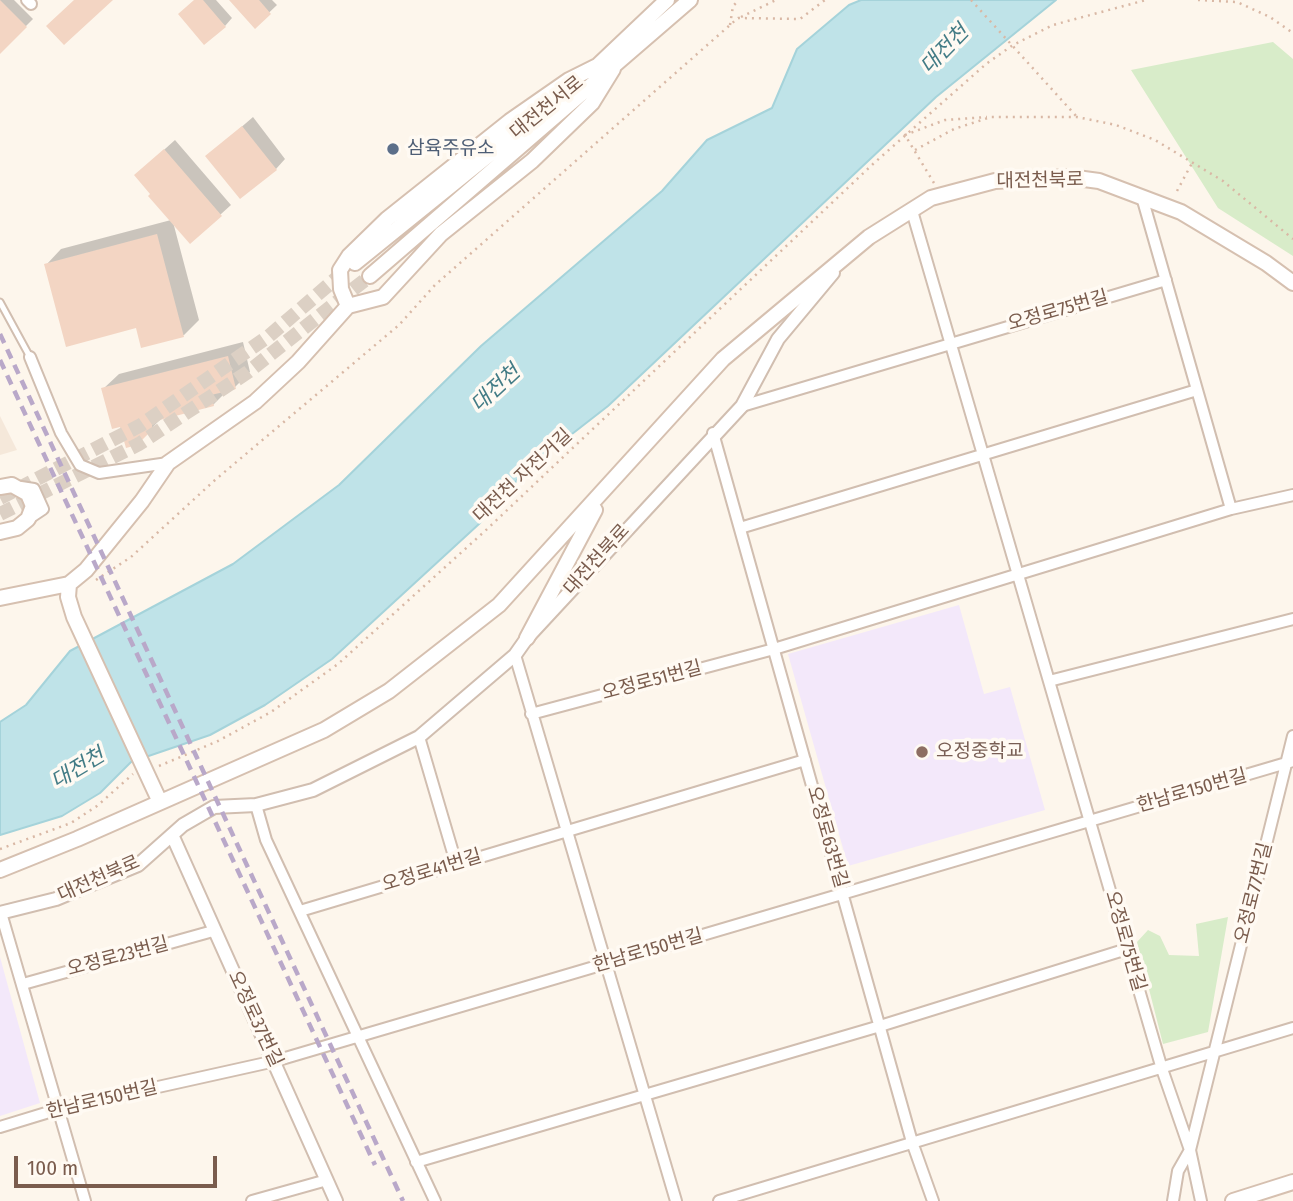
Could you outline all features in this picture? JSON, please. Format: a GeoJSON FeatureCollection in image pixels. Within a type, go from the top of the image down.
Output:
{"type":"FeatureCollection","features":[{"type":"Feature","properties":{"kind":"main road","name":"대전천서로"},"geometry":{"type":"LineString","coordinates":[[355,263],[606,67],[667,0]]}},
{"type":"Feature","properties":{"kind":"main road"},"geometry":{"type":"LineString","coordinates":[[370,276],[606,67],[690,0]]}},
{"type":"Feature","properties":{"kind":"main road"},"geometry":{"type":"LineString","coordinates":[[348,306],[341,289],[340,270],[349,256],[387,219],[510,121],[569,80],[606,67]]}},
{"type":"Feature","properties":{"kind":"main road"},"geometry":{"type":"LineString","coordinates":[[0,598],[69,584],[86,570],[134,511],[168,463],[255,402],[298,362],[348,306],[383,297],[441,234],[532,162],[592,103],[606,67]]}},
{"type":"Feature","properties":{"kind":"main road","name":"대전천북로"},"geometry":{"type":"LineString","coordinates":[[847,255],[869,237],[940,195],[995,181],[1069,177],[1099,181],[1142,197],[1209,229],[1293,283]]}},
{"type":"Feature","properties":{"kind":"main road"},"geometry":{"type":"LineString","coordinates":[[0,870],[324,730],[389,691],[499,604],[723,359],[847,255]]}},
{"type":"Feature","properties":{"kind":"main road"},"geometry":{"type":"LineString","coordinates":[[0,532],[17,528],[28,519],[33,506],[28,494],[6,486]]}},
{"type":"Feature","properties":{"kind":"main road"},"geometry":{"type":"LineString","coordinates":[[527,638],[606,490]]}},
{"type":"Feature","properties":{"kind":"main road"},"geometry":{"type":"LineString","coordinates":[[69,584],[68,597],[74,617],[160,802]]}},
{"type":"Feature","properties":{"kind":"main road"},"geometry":{"type":"LineString","coordinates":[[0,877],[77,839]]}},
{"type":"Feature","properties":{"kind":"main road"},"geometry":{"type":"LineString","coordinates":[[1233,1201],[1293,1182]]}},
{"type":"Feature","properties":{"kind":"street"},"geometry":{"type":"LineString","coordinates":[[1142,197],[1231,509]]}},
{"type":"Feature","properties":{"kind":"street","name":"오정로75번길"},"geometry":{"type":"LineString","coordinates":[[912,211],[1162,1069],[1190,1150],[1202,1201]]}},
{"type":"Feature","properties":{"kind":"street","name":"대전천북로"},"geometry":{"type":"LineString","coordinates":[[1,913],[57,899],[138,865],[173,837],[183,825],[214,807],[256,804],[313,790],[419,737],[515,655],[527,638],[713,433],[742,405],[778,339],[847,255]]}},
{"type":"Feature","properties":{"kind":"street","name":"오정로75번길"},"geometry":{"type":"LineString","coordinates":[[742,405],[1166,281]]}},
{"type":"Feature","properties":{"kind":"street"},"geometry":{"type":"LineString","coordinates":[[30,357],[61,433],[80,465],[99,473],[168,463]]}},
{"type":"Feature","properties":{"kind":"street"},"geometry":{"type":"LineString","coordinates":[[740,528],[1197,390]]}},
{"type":"Feature","properties":{"kind":"street","name":"오정로63번길"},"geometry":{"type":"LineString","coordinates":[[713,433],[912,1142],[933,1201]]}},
{"type":"Feature","properties":{"kind":"street"},"geometry":{"type":"LineString","coordinates":[[774,649],[1231,509],[1293,495]]}},
{"type":"Feature","properties":{"kind":"street"},"geometry":{"type":"LineString","coordinates":[[1049,681],[1293,619]]}},
{"type":"Feature","properties":{"kind":"street","name":"오정로51번길"},"geometry":{"type":"LineString","coordinates":[[531,714],[774,649]]}},
{"type":"Feature","properties":{"kind":"street"},"geometry":{"type":"LineString","coordinates":[[515,655],[565,832],[676,1201]]}},
{"type":"Feature","properties":{"kind":"street","name":"오정로77번길"},"geometry":{"type":"LineString","coordinates":[[1172,1201],[1178,1171],[1190,1150],[1290,762],[1293,736]]}},
{"type":"Feature","properties":{"kind":"street"},"geometry":{"type":"LineString","coordinates":[[419,737],[456,863]]}},
{"type":"Feature","properties":{"kind":"street"},"geometry":{"type":"LineString","coordinates":[[565,832],[805,760]]}},
{"type":"Feature","properties":{"kind":"street","name":"한남로150번길"},"geometry":{"type":"LineString","coordinates":[[0,1127],[59,1109],[275,1060],[357,1037],[1290,762]]}},
{"type":"Feature","properties":{"kind":"street"},"geometry":{"type":"LineString","coordinates":[[256,804],[266,841],[435,1201]]}},
{"type":"Feature","properties":{"kind":"street","name":"오정로41번길"},"geometry":{"type":"LineString","coordinates":[[300,911],[565,832]]}},
{"type":"Feature","properties":{"kind":"street","name":"오정로37번길"},"geometry":{"type":"LineString","coordinates":[[173,837],[213,931],[275,1060],[337,1201]]}},
{"type":"Feature","properties":{"kind":"street"},"geometry":{"type":"LineString","coordinates":[[1,913],[85,1201]]}},
{"type":"Feature","properties":{"kind":"street","name":"오정로23번길"},"geometry":{"type":"LineString","coordinates":[[23,984],[213,931]]}},
{"type":"Feature","properties":{"kind":"street"},"geometry":{"type":"LineString","coordinates":[[416,1162],[880,1026],[1127,949]]}},
{"type":"Feature","properties":{"kind":"street"},"geometry":{"type":"LineString","coordinates":[[719,1201],[1293,1028]]}},
{"type":"Feature","properties":{"kind":"street"},"geometry":{"type":"LineString","coordinates":[[252,1201],[327,1180]]}},
{"type":"Feature","properties":{"kind":"lane"},"geometry":{"type":"LineString","coordinates":[[0,302],[30,357]]}},
{"type":"Feature","properties":{"kind":"path"},"geometry":{"type":"LineString","coordinates":[[730,25],[733,6],[739,0]]}},
{"type":"Feature","properties":{"kind":"path"},"geometry":{"type":"LineString","coordinates":[[93,582],[131,557],[300,407],[400,325],[455,266],[730,25],[776,0]]}},
{"type":"Feature","properties":{"kind":"path"},"geometry":{"type":"LineString","coordinates":[[738,19],[800,19],[825,0]]}},
{"type":"Feature","properties":{"kind":"path"},"geometry":{"type":"LineString","coordinates":[[971,0],[1077,117]]}},
{"type":"Feature","properties":{"kind":"path","name":"대전천 자전거길"},"geometry":{"type":"LineString","coordinates":[[0,849],[71,823],[97,806],[144,767],[175,762],[271,712],[338,664],[485,531],[956,88],[1012,44],[1068,19],[1146,0]]}},
{"type":"Feature","properties":{"kind":"path"},"geometry":{"type":"LineString","coordinates":[[1198,0],[1237,2],[1270,17],[1293,33]]}},
{"type":"Feature","properties":{"kind":"path"},"geometry":{"type":"LineString","coordinates":[[915,150],[954,129],[991,117]]}},
{"type":"Feature","properties":{"kind":"path"},"geometry":{"type":"LineString","coordinates":[[940,195],[905,135],[945,120],[1077,117],[1116,125],[1155,140],[1223,181],[1293,239]]}},
{"type":"Feature","properties":{"kind":"path"},"geometry":{"type":"LineString","coordinates":[[1177,191],[1192,162]]}},
{"type":"Feature","properties":{"kind":"shaded area"},"geometry":{"type":"Polygon","coordinates":[[[0,416],[17,450],[0,455],[0,416]]]}},
{"type":"Feature","properties":{"kind":"shaded area","name":"오정중학교"},"geometry":{"type":"Polygon","coordinates":[[[959,605],[984,694],[1010,687],[1045,810],[848,866],[788,654],[959,605]]]}},
{"type":"Feature","properties":{"kind":"shaded area"},"geometry":{"type":"Polygon","coordinates":[[[0,957],[40,1103],[0,1116],[0,957]]]}},
{"type":"Feature","properties":{"kind":"green space"},"geometry":{"type":"Polygon","coordinates":[[[1273,42],[1293,59],[1293,256],[1218,208],[1131,70],[1273,42]]]}},
{"type":"Feature","properties":{"kind":"green space"},"geometry":{"type":"Polygon","coordinates":[[[1228,917],[1208,1032],[1163,1044],[1137,942],[1148,930],[1160,936],[1169,955],[1199,956],[1196,924],[1228,917]]]}},
{"type":"Feature","properties":{"kind":"water","name":"대전천"},"geometry":{"type":"Polygon","coordinates":[[[861,0],[1056,0],[936,97],[608,406],[527,469],[479,524],[332,659],[265,705],[210,735],[131,762],[100,793],[62,816],[0,835],[0,722],[26,705],[70,651],[233,564],[339,485],[481,346],[662,191],[707,140],[772,108],[797,49],[849,5],[861,0]]]}},
{"type":"Feature","properties":{"kind":"building"},"geometry":{"type":"Polygon","coordinates":[[[0,0],[27,27],[0,54],[0,0]]]}},
{"type":"Feature","properties":{"kind":"building"},"geometry":{"type":"Polygon","coordinates":[[[74,0],[113,0],[64,45],[46,26],[74,0]]]}},
{"type":"Feature","properties":{"kind":"building"},"geometry":{"type":"Polygon","coordinates":[[[194,0],[203,0],[226,27],[204,45],[178,14],[194,0]]]}},
{"type":"Feature","properties":{"kind":"building"},"geometry":{"type":"Polygon","coordinates":[[[229,0],[259,0],[271,14],[255,29],[229,0]]]}},
{"type":"Feature","properties":{"kind":"building"},"geometry":{"type":"Polygon","coordinates":[[[242,126],[277,170],[240,199],[205,156],[242,126]]]}},
{"type":"Feature","properties":{"kind":"building"},"geometry":{"type":"Polygon","coordinates":[[[164,149],[222,216],[190,244],[148,196],[150,194],[134,175],[164,149]]]}},
{"type":"Feature","properties":{"kind":"building"},"geometry":{"type":"Polygon","coordinates":[[[157,234],[184,337],[141,348],[136,328],[66,347],[44,264],[157,234]]]}},
{"type":"Feature","properties":{"kind":"building"},"geometry":{"type":"Polygon","coordinates":[[[228,356],[236,389],[211,395],[214,406],[152,422],[152,430],[137,445],[126,448],[120,427],[112,429],[101,388],[228,356]]]}},
{"type":"Feature","properties":{"kind":"tunnel"},"geometry":{"type":"LineString","coordinates":[[0,498],[141,425],[269,336],[346,270]]}},
{"type":"Feature","properties":{"kind":"tunnel"},"geometry":{"type":"LineString","coordinates":[[0,514],[139,444],[248,372],[370,276]]}},
{"type":"Feature","properties":{"kind":"railway"},"geometry":{"type":"LineString","coordinates":[[0,334],[403,1201]]}},
{"type":"Feature","properties":{"kind":"railway"},"geometry":{"type":"LineString","coordinates":[[0,360],[375,1165]]}},
{"type":"Feature","properties":{"kind":"place","name":"삼육주유소"},"geometry":{"type":"Point","coordinates":[393,149]}},
{"type":"Feature","properties":{"kind":"place","name":"오정중학교"},"geometry":{"type":"Point","coordinates":[922,752]}}]}
